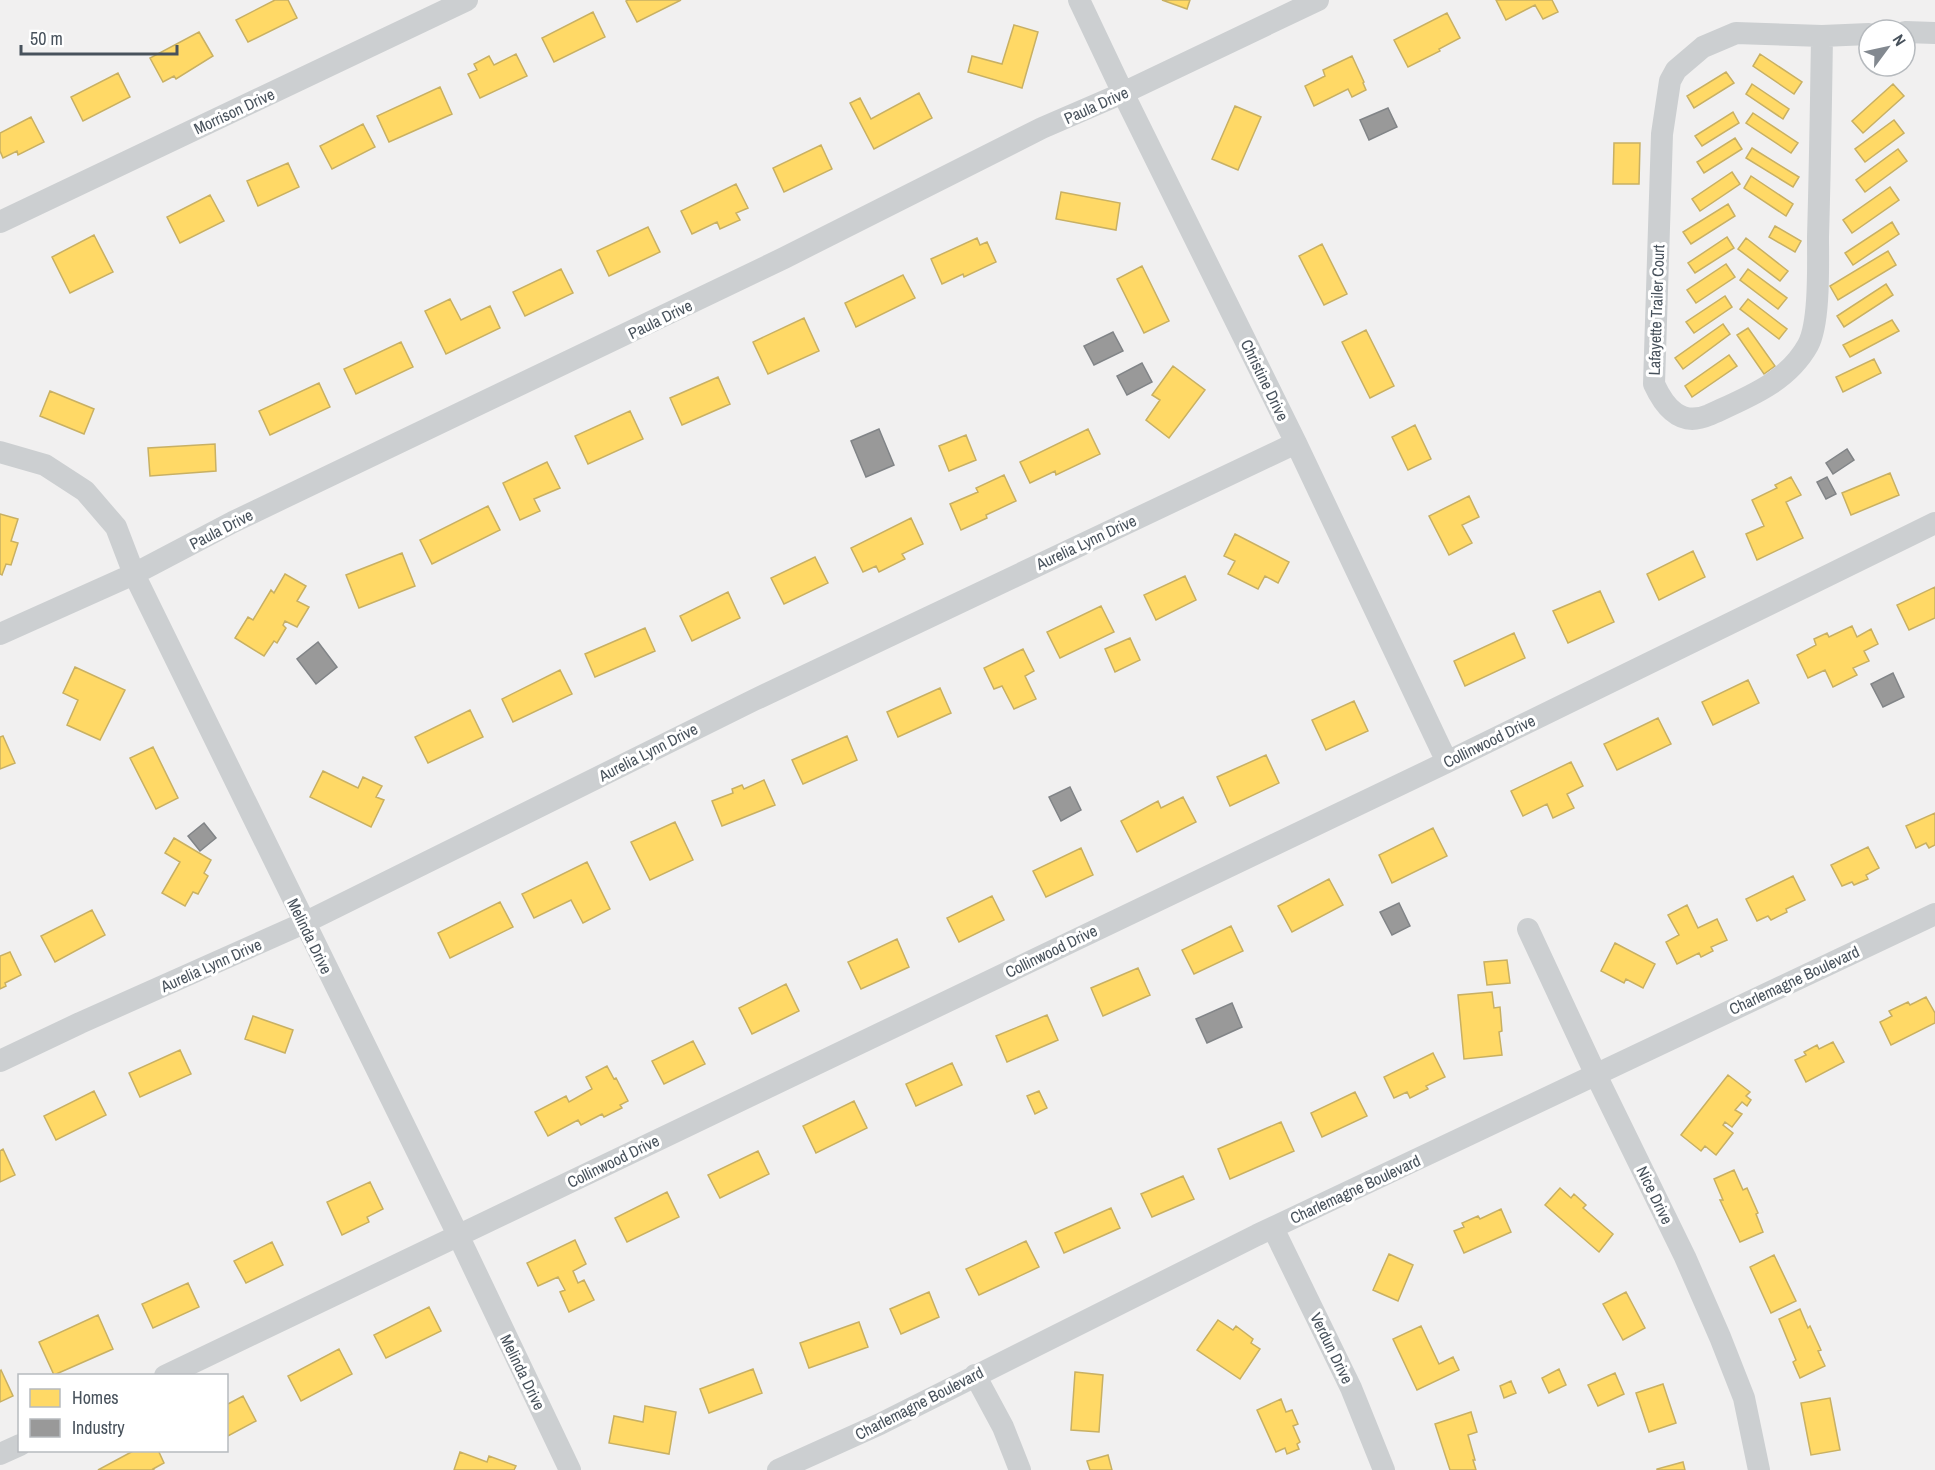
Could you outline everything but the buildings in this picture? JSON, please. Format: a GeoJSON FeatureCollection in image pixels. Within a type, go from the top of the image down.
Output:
{"type":"FeatureCollection","features":[{"type":"Feature","properties":{"kind":"street","name":"Morrison Drive"},"geometry":{"type":"LineString","coordinates":[[0,222],[467,0]]}},
{"type":"Feature","properties":{"kind":"street","name":"Christine Drive"},"geometry":{"type":"LineString","coordinates":[[1079,0],[1122,93],[1296,443],[1447,762]]}},
{"type":"Feature","properties":{"kind":"street","name":"Paula Drive"},"geometry":{"type":"LineString","coordinates":[[0,634],[134,574],[233,522],[784,258],[1042,128],[1122,93],[1318,0]]}},
{"type":"Feature","properties":{"kind":"street"},"geometry":{"type":"LineString","coordinates":[[1917,32],[1935,33]]}},
{"type":"Feature","properties":{"kind":"street","name":"Lafayette Trailer Court"},"geometry":{"type":"LineString","coordinates":[[1822,36],[1817,299],[1808,345],[1785,373],[1768,387],[1698,420],[1683,418],[1670,410],[1659,396],[1654,384],[1662,134],[1670,81],[1676,70],[1703,47],[1736,33],[1822,36],[1857,35]]}},
{"type":"Feature","properties":{"kind":"street","name":"Aurelia Lynn Drive"},"geometry":{"type":"LineString","coordinates":[[0,1061],[304,923],[754,700],[1296,443]]}},
{"type":"Feature","properties":{"kind":"street","name":"Melinda Drive"},"geometry":{"type":"LineString","coordinates":[[0,452],[45,465],[85,491],[116,527],[134,574],[458,1235],[570,1470]]}},
{"type":"Feature","properties":{"kind":"street","name":"Collinwood Drive"},"geometry":{"type":"LineString","coordinates":[[169,1374],[1447,762],[1935,523]]}},
{"type":"Feature","properties":{"kind":"street","name":"Charlemagne Boulevard"},"geometry":{"type":"LineString","coordinates":[[778,1470],[880,1424],[1273,1228],[1935,914]]}},
{"type":"Feature","properties":{"kind":"street","name":"Nice Drive"},"geometry":{"type":"LineString","coordinates":[[1528,929],[1685,1257],[1720,1337],[1744,1398],[1759,1470]]}},
{"type":"Feature","properties":{"kind":"street","name":"Verdun Drive"},"geometry":{"type":"LineString","coordinates":[[1273,1228],[1351,1388],[1384,1470]]}},
{"type":"Feature","properties":{"kind":"street"},"geometry":{"type":"LineString","coordinates":[[975,1375],[1003,1427],[1020,1470]]}},
{"type":"Feature","properties":{"kind":"street"},"geometry":{"type":"LineString","coordinates":[[0,1454],[18,1446]]}}]}
